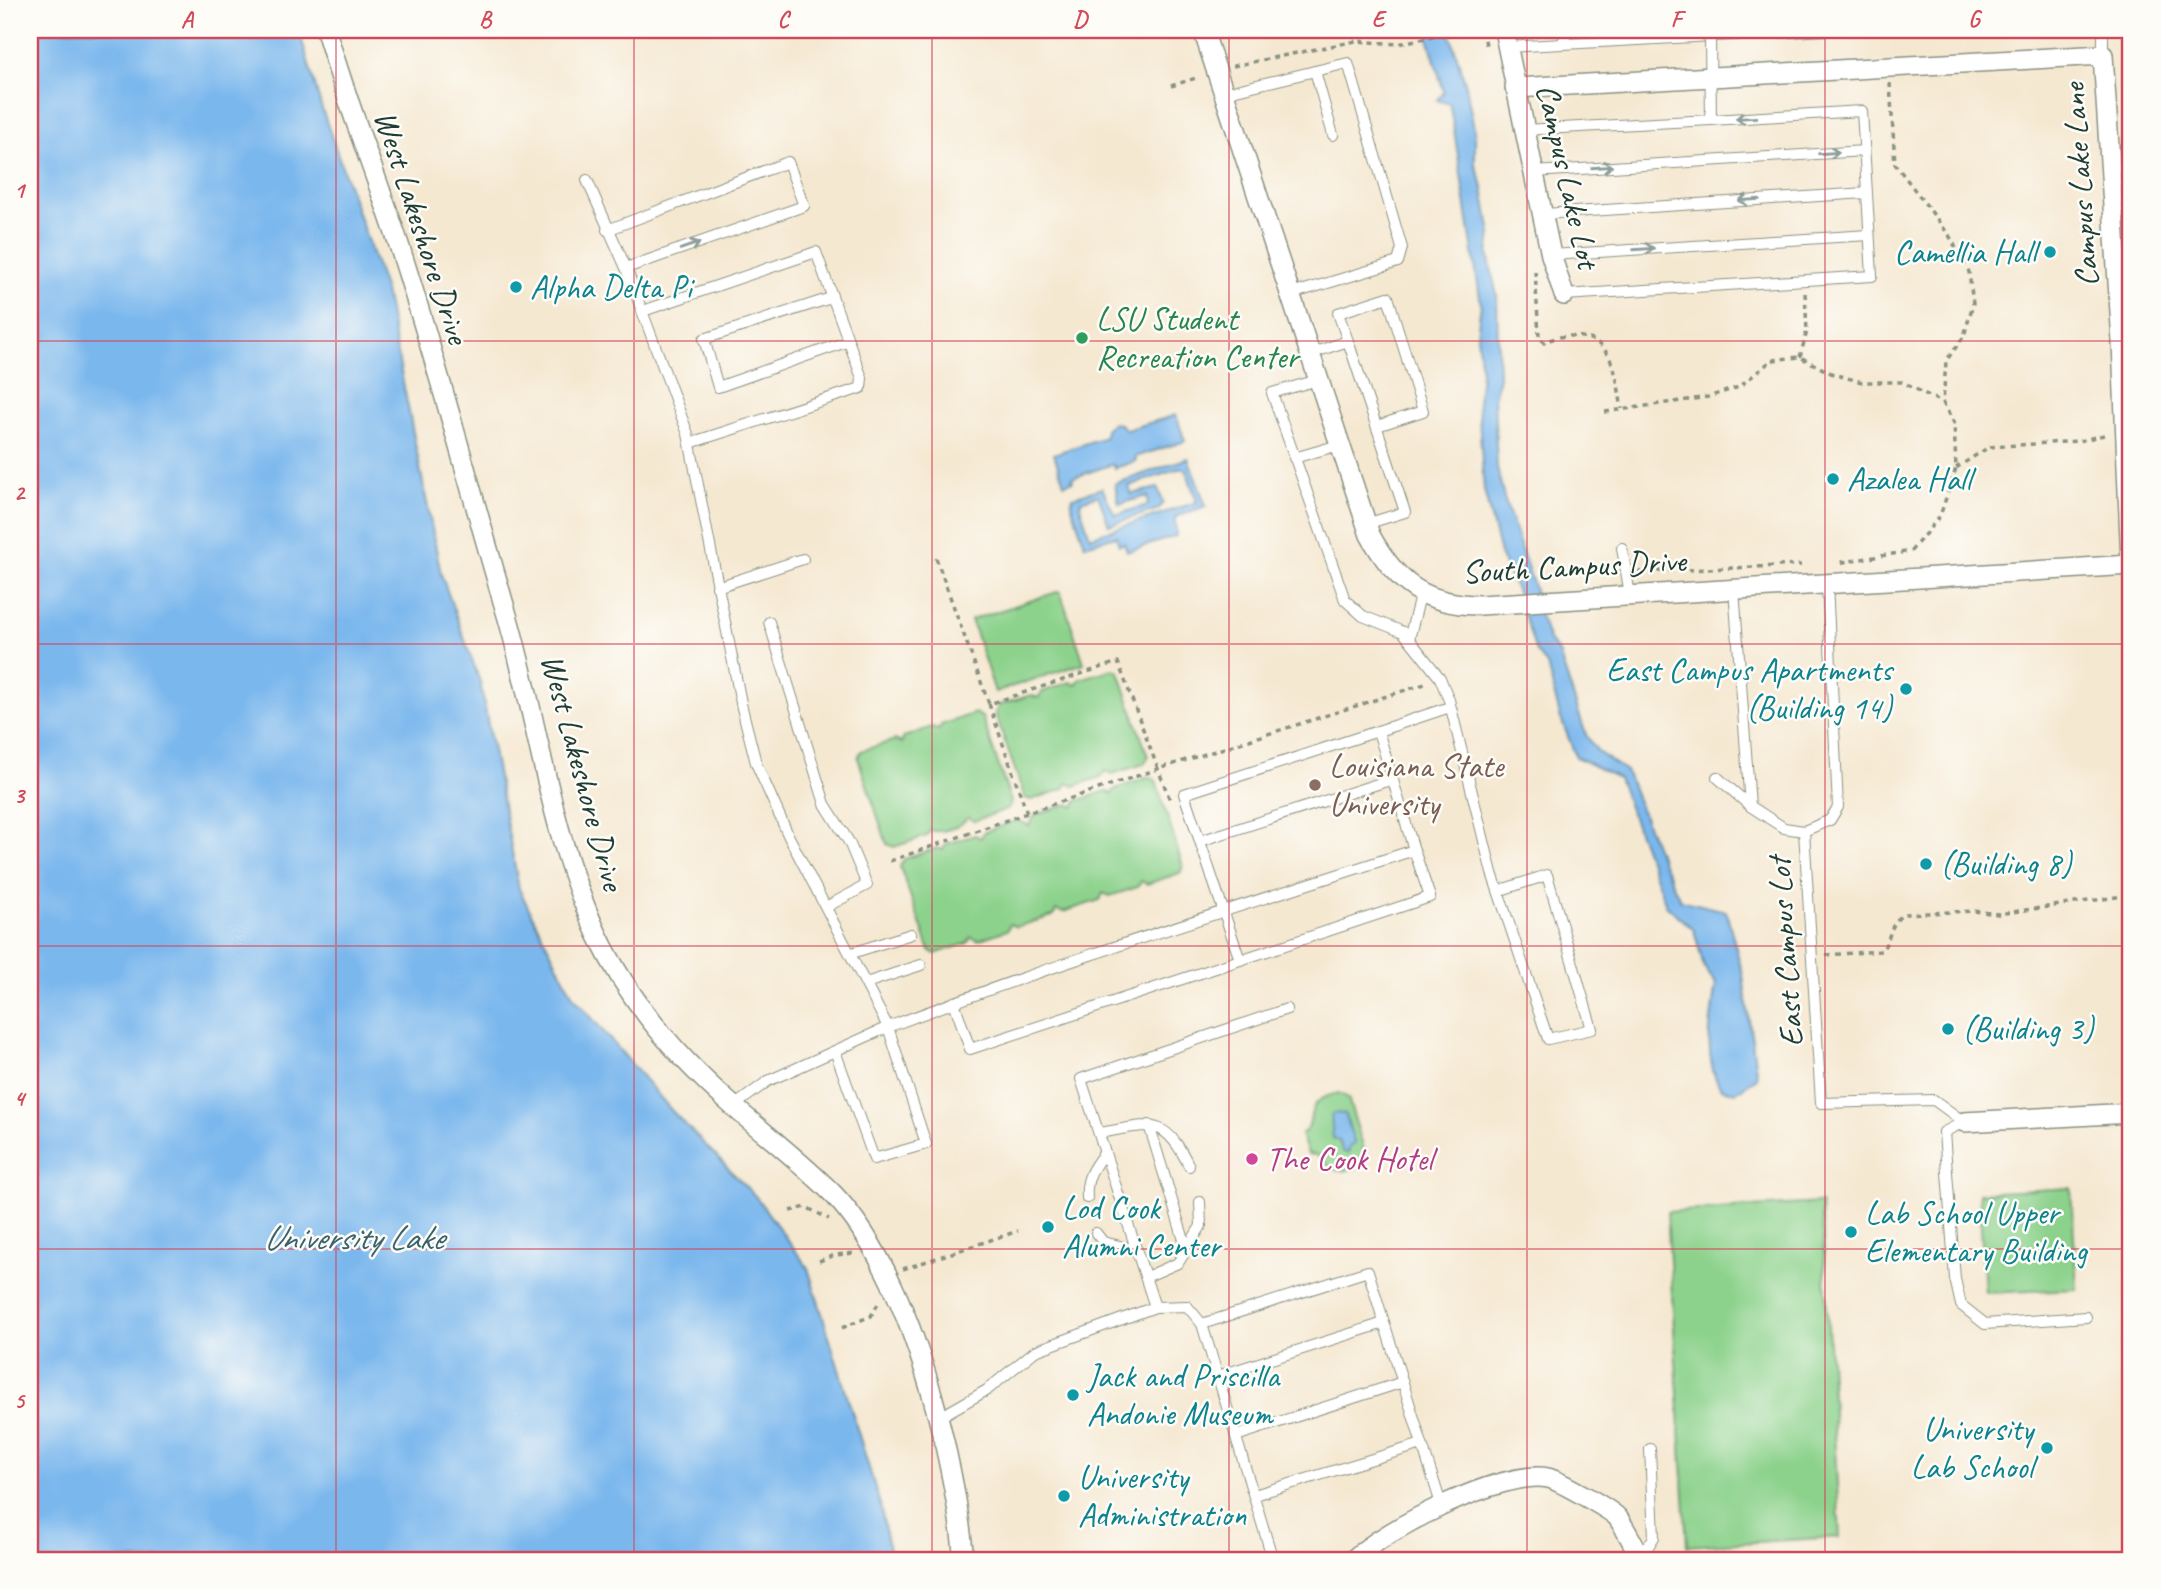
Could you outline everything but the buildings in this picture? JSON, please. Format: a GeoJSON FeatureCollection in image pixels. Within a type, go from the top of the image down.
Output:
{"type":"FeatureCollection","features":[{"type":"Feature","properties":{"kind":"street","name":"West Lakeshore Drive"},"geometry":{"type":"LineString","coordinates":[[326,30],[354,120],[400,247],[519,654],[568,863],[604,947],[631,996],[662,1035],[734,1106],[838,1199],[878,1254],[906,1315],[937,1419],[957,1508],[964,1560]]}},
{"type":"Feature","properties":{"kind":"street","name":"South Campus Drive"},"geometry":{"type":"LineString","coordinates":[[1203,30],[1366,524],[1384,560],[1397,574],[1441,603],[1480,605],[2131,565]]}},
{"type":"Feature","properties":{"kind":"street","name":"Campus Lake Lot"},"geometry":{"type":"LineString","coordinates":[[1506,38],[1514,88],[1551,255],[1564,295]]}},
{"type":"Feature","properties":{"kind":"street","name":"Campus Lake Lane"},"geometry":{"type":"LineString","coordinates":[[1514,88],[2104,55],[2131,565]]}},
{"type":"Feature","properties":{"kind":"street"},"geometry":{"type":"LineString","coordinates":[[1964,1122],[2131,1113]]}},
{"type":"Feature","properties":{"kind":"street"},"geometry":{"type":"LineString","coordinates":[[1353,1560],[1365,1548],[1441,1504],[1505,1483],[1548,1478],[1616,1515],[1641,1559]]}},
{"type":"Feature","properties":{"kind":"lane"},"geometry":{"type":"LineString","coordinates":[[1562,44],[1568,30]]}},
{"type":"Feature","properties":{"kind":"lane"},"geometry":{"type":"LineString","coordinates":[[1506,38],[1562,44],[1675,34],[1710,36],[1827,30]]}},
{"type":"Feature","properties":{"kind":"lane"},"geometry":{"type":"LineString","coordinates":[[2103,30],[2104,55]]}},
{"type":"Feature","properties":{"kind":"lane"},"geometry":{"type":"LineString","coordinates":[[1710,36],[1708,78],[1711,120]]}},
{"type":"Feature","properties":{"kind":"lane"},"geometry":{"type":"LineString","coordinates":[[1224,93],[1348,63],[1402,248],[1398,262],[1291,295]]}},
{"type":"Feature","properties":{"kind":"lane"},"geometry":{"type":"LineString","coordinates":[[1315,71],[1334,135]]}},
{"type":"Feature","properties":{"kind":"lane"},"geometry":{"type":"LineString","coordinates":[[1524,130],[1861,111],[1871,275],[1564,295]]}},
{"type":"Feature","properties":{"kind":"lane"},"geometry":{"type":"LineString","coordinates":[[1534,172],[1864,151]]}},
{"type":"Feature","properties":{"kind":"lane"},"geometry":{"type":"LineString","coordinates":[[607,230],[788,162],[804,206],[626,268]]}},
{"type":"Feature","properties":{"kind":"lane"},"geometry":{"type":"LineString","coordinates":[[587,180],[643,311],[690,443],[717,587],[757,763],[789,837],[828,906],[888,1027],[926,1144],[874,1159],[835,1051]]}},
{"type":"Feature","properties":{"kind":"lane"},"geometry":{"type":"LineString","coordinates":[[1544,214],[1866,193]]}},
{"type":"Feature","properties":{"kind":"lane"},"geometry":{"type":"LineString","coordinates":[[1551,255],[1869,235]]}},
{"type":"Feature","properties":{"kind":"lane"},"geometry":{"type":"LineString","coordinates":[[643,311],[816,252],[846,342],[862,378],[861,388],[690,443]]}},
{"type":"Feature","properties":{"kind":"lane"},"geometry":{"type":"LineString","coordinates":[[1366,524],[1405,512],[1338,313],[1388,297],[1423,411],[1377,426]]}},
{"type":"Feature","properties":{"kind":"lane"},"geometry":{"type":"LineString","coordinates":[[831,298],[704,339],[718,387],[846,342]]}},
{"type":"Feature","properties":{"kind":"lane"},"geometry":{"type":"LineString","coordinates":[[1309,354],[1348,341]]}},
{"type":"Feature","properties":{"kind":"lane"},"geometry":{"type":"LineString","coordinates":[[1318,380],[1272,393],[1345,600],[1363,616],[1403,632],[1440,678],[1498,891],[1548,1039],[1592,1029],[1548,875],[1498,891]]}},
{"type":"Feature","properties":{"kind":"lane"},"geometry":{"type":"LineString","coordinates":[[1294,458],[1339,445]]}},
{"type":"Feature","properties":{"kind":"lane"},"geometry":{"type":"LineString","coordinates":[[1622,548],[1629,573],[1630,595]]}},
{"type":"Feature","properties":{"kind":"lane"},"geometry":{"type":"LineString","coordinates":[[717,587],[803,559]]}},
{"type":"Feature","properties":{"kind":"lane","name":"East Campus Lot"},"geometry":{"type":"LineString","coordinates":[[1827,584],[1838,807],[1830,820],[1804,831],[1821,1103],[1934,1100],[1964,1122]]}},
{"type":"Feature","properties":{"kind":"lane"},"geometry":{"type":"LineString","coordinates":[[1734,589],[1750,806]]}},
{"type":"Feature","properties":{"kind":"lane"},"geometry":{"type":"LineString","coordinates":[[1409,639],[1422,592]]}},
{"type":"Feature","properties":{"kind":"lane"},"geometry":{"type":"LineString","coordinates":[[768,622],[825,804],[849,842],[867,885],[828,906]]}},
{"type":"Feature","properties":{"kind":"lane"},"geometry":{"type":"LineString","coordinates":[[1240,960],[1184,794],[1450,707]]}},
{"type":"Feature","properties":{"kind":"lane"},"geometry":{"type":"LineString","coordinates":[[954,1002],[970,1049],[1430,897],[1378,730]]}},
{"type":"Feature","properties":{"kind":"lane"},"geometry":{"type":"LineString","coordinates":[[1717,776],[1750,806],[1784,828],[1804,831]]}},
{"type":"Feature","properties":{"kind":"lane"},"geometry":{"type":"LineString","coordinates":[[1200,841],[1393,779]]}},
{"type":"Feature","properties":{"kind":"lane"},"geometry":{"type":"LineString","coordinates":[[734,1106],[768,1081],[888,1027],[954,1002],[1414,850]]}},
{"type":"Feature","properties":{"kind":"lane"},"geometry":{"type":"LineString","coordinates":[[852,953],[911,934]]}},
{"type":"Feature","properties":{"kind":"lane"},"geometry":{"type":"LineString","coordinates":[[866,983],[921,965]]}},
{"type":"Feature","properties":{"kind":"lane"},"geometry":{"type":"LineString","coordinates":[[1155,1307],[1081,1079],[1287,1009]]}},
{"type":"Feature","properties":{"kind":"lane"},"geometry":{"type":"LineString","coordinates":[[1964,1122],[1944,1132],[1955,1279],[1961,1305],[1985,1324],[2086,1317]]}},
{"type":"Feature","properties":{"kind":"lane"},"geometry":{"type":"LineString","coordinates":[[1099,1133],[1149,1125],[1163,1128],[1177,1141],[1189,1166]]}},
{"type":"Feature","properties":{"kind":"lane"},"geometry":{"type":"LineString","coordinates":[[1149,1125],[1187,1250]]}},
{"type":"Feature","properties":{"kind":"lane"},"geometry":{"type":"LineString","coordinates":[[1087,1198],[1086,1186],[1092,1168],[1105,1152]]}},
{"type":"Feature","properties":{"kind":"lane"},"geometry":{"type":"LineString","coordinates":[[1146,1278],[1178,1263],[1201,1226],[1200,1202]]}},
{"type":"Feature","properties":{"kind":"lane"},"geometry":{"type":"LineString","coordinates":[[1096,1233],[1103,1242],[1137,1250]]}},
{"type":"Feature","properties":{"kind":"lane"},"geometry":{"type":"LineString","coordinates":[[1202,1324],[1368,1270],[1441,1504]]}},
{"type":"Feature","properties":{"kind":"lane"},"geometry":{"type":"LineString","coordinates":[[937,1419],[988,1390],[1035,1351],[1155,1307],[1187,1306],[1202,1324],[1273,1560]]}},
{"type":"Feature","properties":{"kind":"lane"},"geometry":{"type":"LineString","coordinates":[[1218,1376],[1384,1323]]}},
{"type":"Feature","properties":{"kind":"lane"},"geometry":{"type":"LineString","coordinates":[[1236,1436],[1403,1382]]}},
{"type":"Feature","properties":{"kind":"lane"},"geometry":{"type":"LineString","coordinates":[[1254,1495],[1422,1444]]}},
{"type":"Feature","properties":{"kind":"lane"},"geometry":{"type":"LineString","coordinates":[[1641,1559],[1654,1537],[1650,1449]]}},
{"type":"Feature","properties":{"kind":"path"},"geometry":{"type":"LineString","coordinates":[[1224,68],[1356,41],[1398,44],[1461,30]]}},
{"type":"Feature","properties":{"kind":"path"},"geometry":{"type":"LineString","coordinates":[[1834,563],[1911,551],[1940,516],[1956,468],[1954,423],[1943,403],[1946,361],[1964,337],[1973,304],[1969,272],[1949,235],[1895,164],[1889,67]]}},
{"type":"Feature","properties":{"kind":"path"},"geometry":{"type":"LineString","coordinates":[[1171,86],[1208,74]]}},
{"type":"Feature","properties":{"kind":"path"},"geometry":{"type":"LineString","coordinates":[[1800,357],[1807,331],[1804,280]]}},
{"type":"Feature","properties":{"kind":"path"},"geometry":{"type":"LineString","coordinates":[[1537,305],[1538,329],[1544,343],[1553,338],[1573,336],[1587,338],[1603,347],[1610,358],[1622,409]]}},
{"type":"Feature","properties":{"kind":"path"},"geometry":{"type":"LineString","coordinates":[[1605,412],[1718,394],[1739,387],[1772,360],[1800,357],[1833,374],[1862,382],[1902,382],[1943,403]]}},
{"type":"Feature","properties":{"kind":"path"},"geometry":{"type":"LineString","coordinates":[[1956,468],[1990,447],[2079,441],[2125,430]]}},
{"type":"Feature","properties":{"kind":"path"},"geometry":{"type":"LineString","coordinates":[[936,558],[1027,813]]}},
{"type":"Feature","properties":{"kind":"path"},"geometry":{"type":"LineString","coordinates":[[1629,573],[1807,564]]}},
{"type":"Feature","properties":{"kind":"path"},"geometry":{"type":"LineString","coordinates":[[989,704],[1118,663],[1158,769]]}},
{"type":"Feature","properties":{"kind":"path"},"geometry":{"type":"LineString","coordinates":[[890,861],[1158,769],[1430,682]]}},
{"type":"Feature","properties":{"kind":"path"},"geometry":{"type":"LineString","coordinates":[[1812,956],[1881,951],[1887,945],[1888,932],[1904,914],[1974,911],[1998,914],[2131,895]]}},
{"type":"Feature","properties":{"kind":"path"},"geometry":{"type":"LineString","coordinates":[[790,1211],[806,1207],[836,1225]]}},
{"type":"Feature","properties":{"kind":"path"},"geometry":{"type":"LineString","coordinates":[[900,1270],[1018,1231]]}},
{"type":"Feature","properties":{"kind":"path"},"geometry":{"type":"LineString","coordinates":[[850,1244],[851,1252]]}},
{"type":"Feature","properties":{"kind":"path"},"geometry":{"type":"LineString","coordinates":[[819,1261],[851,1252],[862,1256]]}},
{"type":"Feature","properties":{"kind":"path"},"geometry":{"type":"LineString","coordinates":[[842,1328],[871,1316],[881,1294]]}},
{"type":"Feature","properties":{"kind":"green space"},"geometry":{"type":"Polygon","coordinates":[[[1060,591],[1084,663],[995,692],[971,620],[1060,591]]]}},
{"type":"Feature","properties":{"kind":"green space"},"geometry":{"type":"Polygon","coordinates":[[[1113,669],[1119,672],[1148,757],[1144,764],[1112,774],[1105,771],[1101,777],[1074,786],[1067,783],[1064,789],[1031,800],[1025,798],[995,713],[999,705],[1031,695],[1038,698],[1042,692],[1070,682],[1076,685],[1080,679],[1113,669]]]}},
{"type":"Feature","properties":{"kind":"green space"},"geometry":{"type":"Polygon","coordinates":[[[975,713],[982,717],[1011,802],[1008,809],[974,821],[968,817],[950,829],[930,830],[927,836],[894,847],[887,844],[858,758],[861,751],[895,740],[902,743],[904,737],[932,727],[939,730],[941,725],[975,713]]]}},
{"type":"Feature","properties":{"kind":"green space"},"geometry":{"type":"Polygon","coordinates":[[[1149,777],[1156,781],[1183,867],[1180,873],[1147,884],[1141,881],[1138,887],[1110,896],[1103,893],[1100,900],[1063,912],[1056,910],[1053,916],[1016,927],[1010,924],[1007,930],[978,940],[971,937],[968,943],[935,954],[930,951],[900,867],[904,859],[937,848],[943,850],[946,844],[975,835],[981,838],[984,832],[1018,820],[1029,826],[1035,815],[1068,804],[1074,807],[1077,801],[1106,791],[1112,794],[1115,789],[1149,777]]]}},
{"type":"Feature","properties":{"kind":"green space"},"geometry":{"type":"Polygon","coordinates":[[[1339,1093],[1348,1098],[1366,1156],[1363,1166],[1341,1171],[1332,1168],[1317,1155],[1308,1154],[1301,1134],[1309,1125],[1311,1113],[1318,1102],[1339,1093]]]}},
{"type":"Feature","properties":{"kind":"green space"},"geometry":{"type":"Polygon","coordinates":[[[2071,1188],[2077,1289],[1985,1293],[1979,1193],[2071,1188]]]}},
{"type":"Feature","properties":{"kind":"green space"},"geometry":{"type":"Polygon","coordinates":[[[1821,1203],[1840,1537],[1687,1546],[1667,1212],[1821,1203]]]}},
{"type":"Feature","properties":{"kind":"water","name":"University Lake"},"geometry":{"type":"Polygon","coordinates":[[[30,30],[299,30],[321,106],[385,291],[441,574],[480,682],[519,889],[573,996],[672,1111],[756,1197],[808,1268],[880,1504],[891,1560],[30,1560],[30,30]]]}},
{"type":"Feature","properties":{"kind":"water"},"geometry":{"type":"Polygon","coordinates":[[[1426,30],[1449,30],[1466,86],[1475,134],[1475,164],[1482,183],[1491,234],[1488,254],[1497,296],[1499,377],[1494,398],[1497,468],[1504,498],[1534,587],[1540,616],[1549,640],[1559,653],[1586,735],[1599,753],[1626,771],[1680,900],[1726,911],[1743,975],[1757,1078],[1735,1092],[1721,1089],[1715,1077],[1709,1038],[1716,984],[1704,967],[1694,930],[1666,905],[1618,778],[1576,757],[1560,716],[1547,665],[1536,652],[1517,592],[1500,554],[1484,490],[1478,402],[1481,372],[1477,335],[1481,304],[1450,104],[1437,100],[1444,92],[1426,30]]]}},
{"type":"Feature","properties":{"kind":"water"},"geometry":{"type":"Polygon","coordinates":[[[1176,415],[1185,441],[1135,457],[1136,461],[1115,468],[1113,464],[1072,478],[1073,481],[1064,484],[1054,454],[1105,437],[1106,429],[1112,423],[1120,424],[1126,430],[1176,415]]]}},
{"type":"Feature","properties":{"kind":"water"},"geometry":{"type":"Polygon","coordinates":[[[1188,458],[1206,506],[1175,517],[1176,536],[1133,550],[1127,551],[1124,543],[1119,545],[1116,536],[1085,545],[1071,504],[1073,497],[1102,488],[1115,515],[1148,505],[1147,496],[1119,504],[1115,484],[1188,458]],[[1178,469],[1129,486],[1131,494],[1158,488],[1163,503],[1159,509],[1109,525],[1098,495],[1081,501],[1080,506],[1090,537],[1197,502],[1186,469],[1178,469]]]}},
{"type":"Feature","properties":{"kind":"water"},"geometry":{"type":"Polygon","coordinates":[[[1345,1114],[1355,1144],[1350,1146],[1348,1153],[1343,1152],[1339,1141],[1333,1138],[1331,1115],[1345,1114]]]}},
{"type":"Feature","properties":{"kind":"place","name":"Camellia Hall"},"geometry":{"type":"Point","coordinates":[2050,252]}},
{"type":"Feature","properties":{"kind":"place","name":"Alpha Delta Pi"},"geometry":{"type":"Point","coordinates":[516,287]}},
{"type":"Feature","properties":{"kind":"place","name":"LSU Student Recreation Center"},"geometry":{"type":"Point","coordinates":[1082,338]}},
{"type":"Feature","properties":{"kind":"place","name":"Azalea Hall"},"geometry":{"type":"Point","coordinates":[1833,479]}},
{"type":"Feature","properties":{"kind":"place","name":"East Campus Apartments (Building 14)"},"geometry":{"type":"Point","coordinates":[1906,689]}},
{"type":"Feature","properties":{"kind":"place","name":"Louisiana State University"},"geometry":{"type":"Point","coordinates":[1315,785]}},
{"type":"Feature","properties":{"kind":"place","name":"(Building 8)"},"geometry":{"type":"Point","coordinates":[1926,864]}},
{"type":"Feature","properties":{"kind":"place","name":"(Building 3)"},"geometry":{"type":"Point","coordinates":[1948,1029]}},
{"type":"Feature","properties":{"kind":"place","name":"The Cook Hotel"},"geometry":{"type":"Point","coordinates":[1252,1159]}},
{"type":"Feature","properties":{"kind":"place","name":"Lod Cook Alumni Center"},"geometry":{"type":"Point","coordinates":[1048,1227]}},
{"type":"Feature","properties":{"kind":"place","name":"Lab School Upper Elementary Building"},"geometry":{"type":"Point","coordinates":[1851,1232]}},
{"type":"Feature","properties":{"kind":"place","name":"Jack and Priscilla Andonie Museum"},"geometry":{"type":"Point","coordinates":[1073,1395]}},
{"type":"Feature","properties":{"kind":"place","name":"University Lab School"},"geometry":{"type":"Point","coordinates":[2047,1448]}},
{"type":"Feature","properties":{"kind":"place","name":"University Administration"},"geometry":{"type":"Point","coordinates":[1064,1496]}}]}
